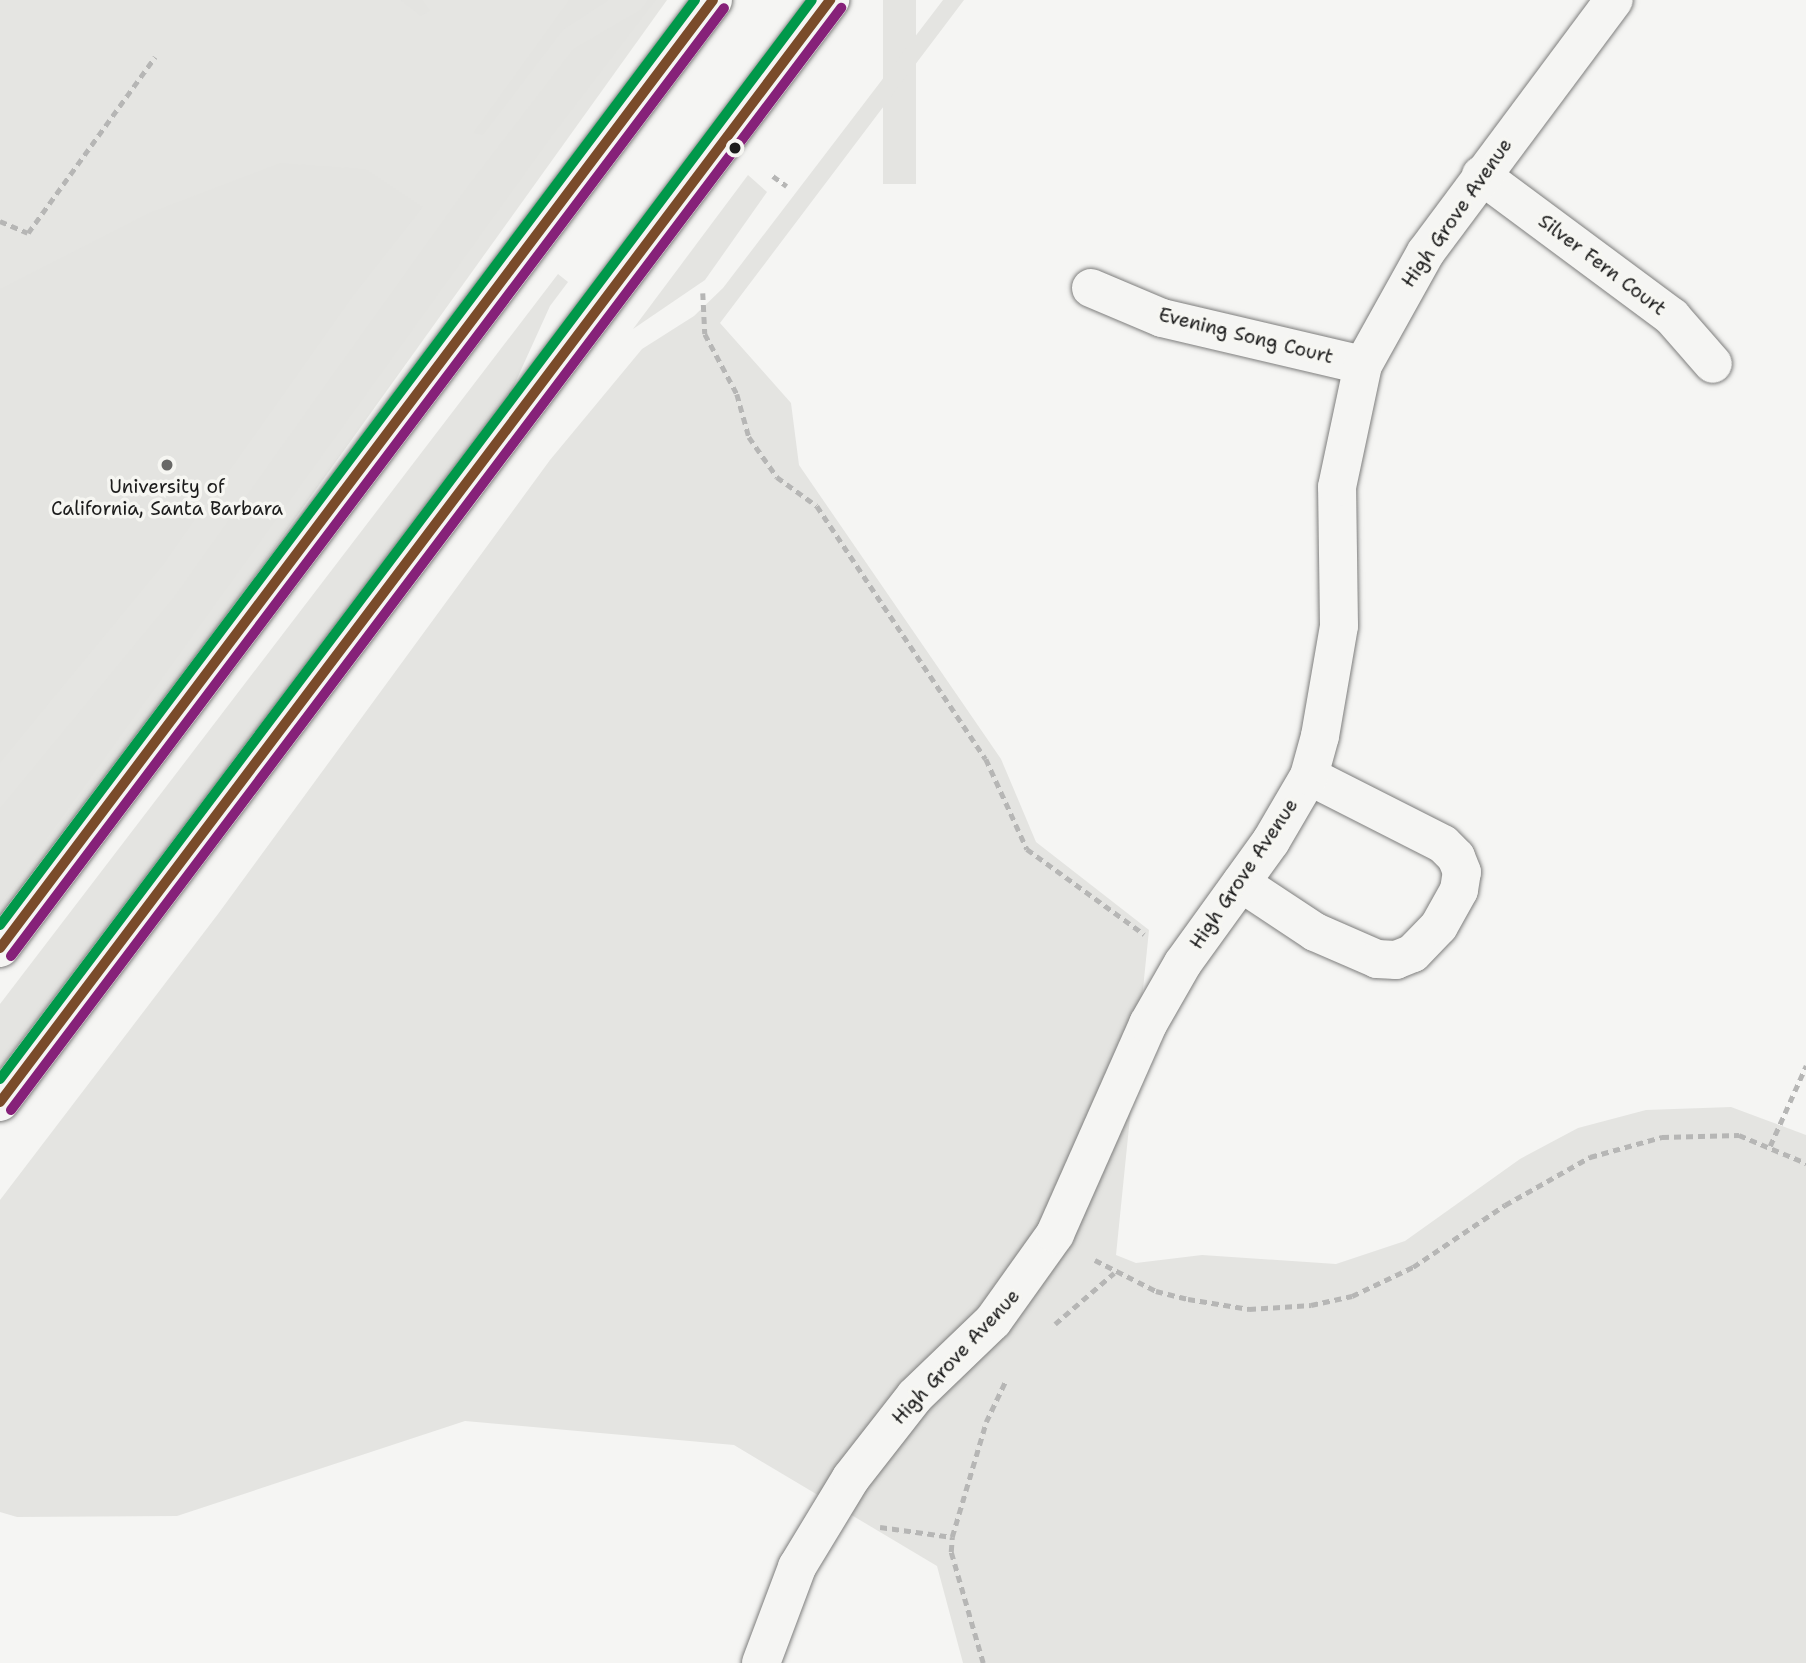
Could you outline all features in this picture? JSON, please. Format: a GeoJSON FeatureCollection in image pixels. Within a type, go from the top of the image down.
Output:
{"type":"FeatureCollection","features":[{"type":"Feature","properties":{"kind":"street"},"geometry":{"type":"LineString","coordinates":[[0,948],[713,0]]}},
{"type":"Feature","properties":{"kind":"street"},"geometry":{"type":"LineString","coordinates":[[0,1102],[830,0]]}},
{"type":"Feature","properties":{"kind":"street","name":"High Grove Avenue"},"geometry":{"type":"LineString","coordinates":[[761,1663],[797,1567],[851,1478],[915,1396],[993,1321],[1055,1234],[1149,1024],[1183,963],[1241,883],[1309,776],[1320,736],[1339,626],[1337,487],[1363,365],[1426,252],[1614,0]]}},
{"type":"Feature","properties":{"kind":"street","name":"Silver Fern Court"},"geometry":{"type":"LineString","coordinates":[[1481,175],[1672,317],[1713,364]]}},
{"type":"Feature","properties":{"kind":"street","name":"Evening Song Court"},"geometry":{"type":"LineString","coordinates":[[1091,288],[1162,318],[1363,365]]}},
{"type":"Feature","properties":{"kind":"street"},"geometry":{"type":"LineString","coordinates":[[1241,883],[1315,932],[1377,959],[1413,953],[1439,926],[1459,890],[1462,872],[1455,857],[1443,844],[1309,776]]}},
{"type":"Feature","properties":{"kind":"path"},"geometry":{"type":"LineString","coordinates":[[0,221],[29,233],[155,57]]}},
{"type":"Feature","properties":{"kind":"path"},"geometry":{"type":"LineString","coordinates":[[773,176],[787,186]]}},
{"type":"Feature","properties":{"kind":"path"},"geometry":{"type":"LineString","coordinates":[[703,293],[705,334],[737,394],[748,437],[777,477],[817,506],[986,759],[1027,849],[1145,935]]}},
{"type":"Feature","properties":{"kind":"path"},"geometry":{"type":"LineString","coordinates":[[1770,1146],[1806,1066]]}},
{"type":"Feature","properties":{"kind":"path"},"geometry":{"type":"LineString","coordinates":[[1055,1234],[1114,1273],[1188,1299],[1249,1309],[1311,1305],[1352,1296],[1413,1267],[1505,1205],[1590,1157],[1662,1136],[1739,1135],[1806,1163]]}},
{"type":"Feature","properties":{"kind":"path"},"geometry":{"type":"LineString","coordinates":[[1050,1329],[1114,1273]]}},
{"type":"Feature","properties":{"kind":"path"},"geometry":{"type":"LineString","coordinates":[[983,1663],[951,1552],[951,1537],[986,1422],[1015,1369]]}},
{"type":"Feature","properties":{"kind":"path"},"geometry":{"type":"LineString","coordinates":[[867,1521],[888,1530],[951,1537]]}},
{"type":"Feature","properties":{"kind":"shaded area","name":"University of California, Santa Barbara"},"geometry":{"type":"Polygon","coordinates":[[[0,0],[667,0],[0,930],[0,0]]]}},
{"type":"Feature","properties":{"kind":"shaded area"},"geometry":{"type":"Polygon","coordinates":[[[400,0],[423,0],[430,11],[421,16],[400,0]]]}},
{"type":"Feature","properties":{"kind":"shaded area"},"geometry":{"type":"Polygon","coordinates":[[[569,0],[609,0],[563,30],[483,135],[473,133],[569,0]]]}},
{"type":"Feature","properties":{"kind":"shaded area"},"geometry":{"type":"Polygon","coordinates":[[[648,0],[656,0],[552,136],[0,904],[0,808],[173,598],[464,191],[573,49],[640,10],[648,0]]]}},
{"type":"Feature","properties":{"kind":"shaded area"},"geometry":{"type":"Polygon","coordinates":[[[883,0],[916,0],[916,184],[883,184],[883,0]]]}},
{"type":"Feature","properties":{"kind":"shaded area"},"geometry":{"type":"Polygon","coordinates":[[[943,0],[964,0],[720,323],[791,403],[799,465],[1001,759],[1036,842],[1149,930],[1116,1255],[1136,1263],[1202,1255],[1336,1264],[1405,1241],[1520,1159],[1578,1128],[1646,1110],[1731,1107],[1806,1135],[1806,1663],[963,1663],[937,1566],[734,1445],[465,1421],[177,1516],[17,1517],[0,1512],[0,1200],[218,914],[550,460],[642,349],[694,316],[723,288],[943,0]]]}},
{"type":"Feature","properties":{"kind":"shaded area"},"geometry":{"type":"Polygon","coordinates":[[[280,163],[366,169],[423,207],[353,296],[163,565],[0,763],[0,289],[149,213],[280,163]]]}},
{"type":"Feature","properties":{"kind":"shaded area"},"geometry":{"type":"Polygon","coordinates":[[[748,175],[767,192],[705,280],[633,329],[748,175]]]}},
{"type":"Feature","properties":{"kind":"shaded area"},"geometry":{"type":"Polygon","coordinates":[[[558,274],[568,282],[550,306],[506,403],[0,1068],[0,1004],[558,274]]]}},
{"type":"Feature","properties":{"kind":"transit line"},"geometry":{"type":"LineString","coordinates":[[0,925],[695,0]]}},
{"type":"Feature","properties":{"kind":"transit line"},"geometry":{"type":"LineString","coordinates":[[0,948],[713,0]]}},
{"type":"Feature","properties":{"kind":"transit line"},"geometry":{"type":"LineString","coordinates":[[0,1079],[812,0]]}},
{"type":"Feature","properties":{"kind":"transit line"},"geometry":{"type":"LineString","coordinates":[[0,1102],[830,0]]}},
{"type":"Feature","properties":{"kind":"transit line"},"geometry":{"type":"LineString","coordinates":[[11,956],[724,8]]}},
{"type":"Feature","properties":{"kind":"transit line"},"geometry":{"type":"LineString","coordinates":[[11,1110],[841,8]]}},
{"type":"Feature","properties":{"kind":"place","name":"University of California, Santa Barbara"},"geometry":{"type":"Point","coordinates":[167,465]}}]}
